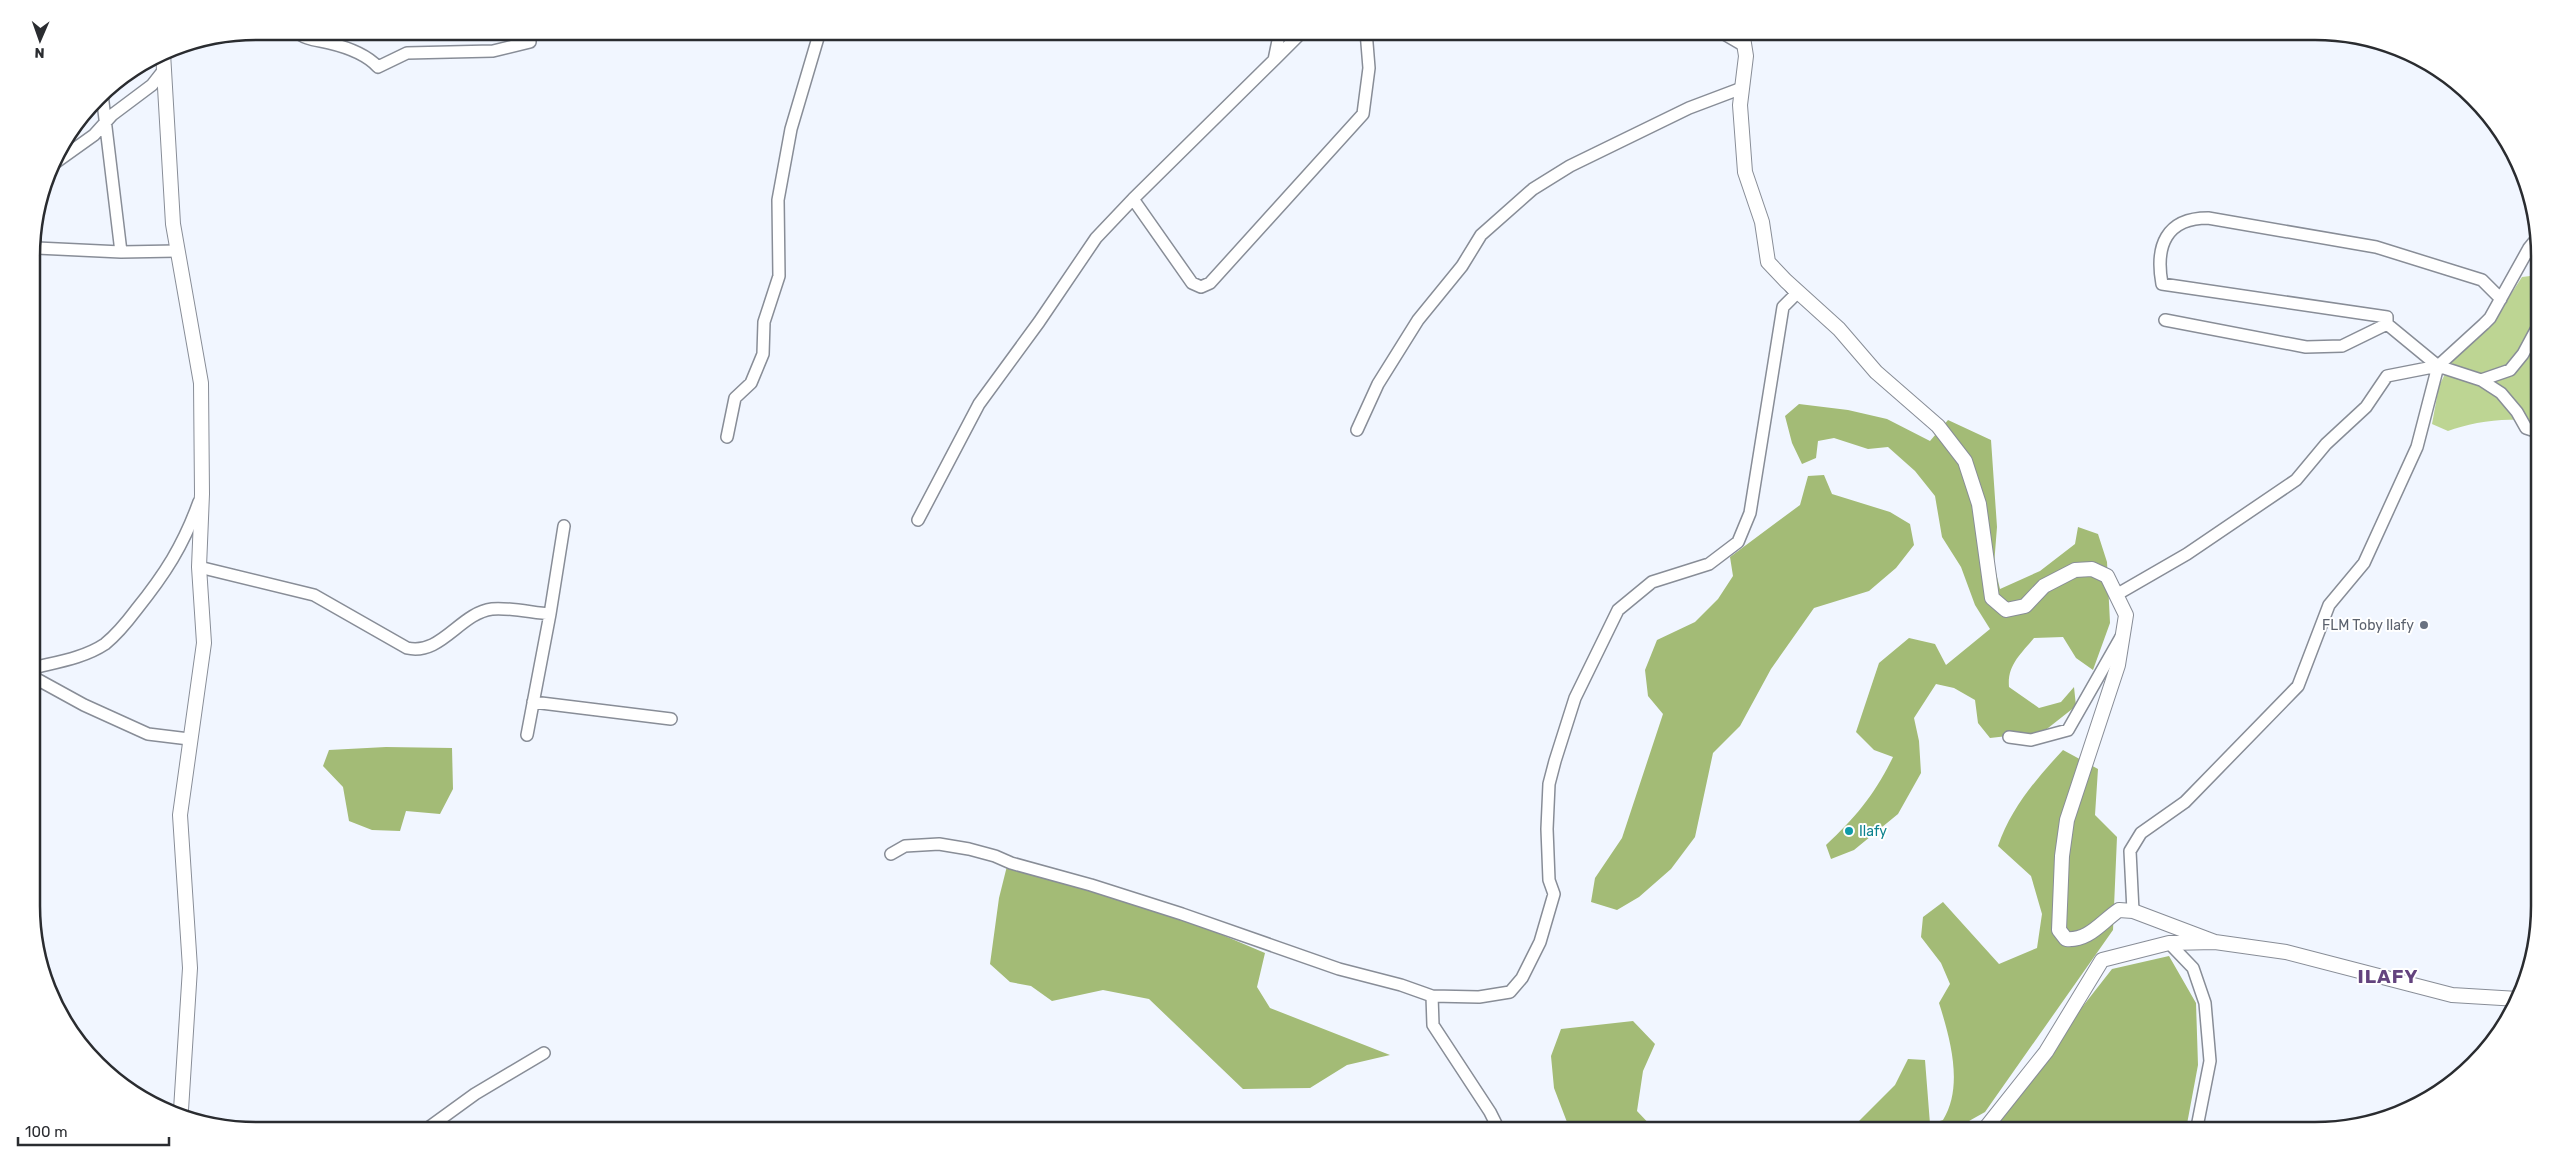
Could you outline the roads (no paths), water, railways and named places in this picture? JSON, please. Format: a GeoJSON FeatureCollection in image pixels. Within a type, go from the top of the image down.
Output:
{"type":"FeatureCollection","features":[{"type":"Feature","properties":{"kind":"street"},"geometry":{"type":"LineString","coordinates":[[316,40],[331,43],[369,57],[378,66],[407,53],[494,51],[530,42]]}},
{"type":"Feature","properties":{"kind":"street"},"geometry":{"type":"LineString","coordinates":[[727,437],[735,398],[751,383],[763,354],[764,322],[779,276],[778,200],[791,129],[817,40]]}},
{"type":"Feature","properties":{"kind":"street"},"geometry":{"type":"LineString","coordinates":[[1274,60],[1278,40]]}},
{"type":"Feature","properties":{"kind":"street"},"geometry":{"type":"LineString","coordinates":[[918,520],[979,404],[1039,322],[1096,238],[1294,40]]}},
{"type":"Feature","properties":{"kind":"street"},"geometry":{"type":"LineString","coordinates":[[1133,199],[1192,283],[1201,287],[1210,283],[1363,114],[1369,68],[1367,40]]}},
{"type":"Feature","properties":{"kind":"street"},"geometry":{"type":"LineString","coordinates":[[1743,40],[1746,56],[1740,105],[1745,172],[1762,222],[1768,262],[1839,329],[1876,372],[1938,426],[1966,461],[1979,504],[1992,598],[2006,610],[2026,606],[2044,586],[2076,570],[2092,569],[2107,576],[2126,615],[2118,665],[2067,820],[2062,856],[2059,930],[2066,939],[2078,940],[2094,931],[2119,910],[2133,911],[2216,942]]}},
{"type":"Feature","properties":{"kind":"street"},"geometry":{"type":"LineString","coordinates":[[163,61],[177,251],[201,383],[202,494],[199,567],[204,643],[189,739],[180,815],[190,968],[179,1108]]}},
{"type":"Feature","properties":{"kind":"street"},"geometry":{"type":"LineString","coordinates":[[65,156],[94,135],[104,124],[152,85],[163,71]]}},
{"type":"Feature","properties":{"kind":"street"},"geometry":{"type":"LineString","coordinates":[[1357,430],[1378,384],[1418,320],[1462,266],[1482,235],[1489,228],[1533,189],[1570,166],[1689,108],[1742,88]]}},
{"type":"Feature","properties":{"kind":"street"},"geometry":{"type":"LineString","coordinates":[[103,103],[122,252]]}},
{"type":"Feature","properties":{"kind":"street"},"geometry":{"type":"LineString","coordinates":[[2387,324],[2387,317],[2162,284],[2158,266],[2161,246],[2172,228],[2190,218],[2208,218],[2376,247],[2482,280],[2501,299]]}},
{"type":"Feature","properties":{"kind":"street"},"geometry":{"type":"LineString","coordinates":[[2116,595],[2187,554],[2296,480],[2326,444],[2366,408],[2388,376],[2438,366],[2490,318],[2531,246]]}},
{"type":"Feature","properties":{"kind":"street"},"geometry":{"type":"LineString","coordinates":[[40,248],[122,252],[177,251]]}},
{"type":"Feature","properties":{"kind":"street"},"geometry":{"type":"LineString","coordinates":[[891,854],[905,846],[939,844],[996,856],[1011,863],[1091,884],[1339,969],[1401,985],[1432,996],[1479,998],[1510,992],[1522,978],[1540,942],[1554,894],[1549,880],[1547,829],[1549,784],[1575,698],[1618,610],[1652,582],[1709,564],[1738,542],[1750,513],[1783,307],[1796,294],[1786,281]]}},
{"type":"Feature","properties":{"kind":"street"},"geometry":{"type":"LineString","coordinates":[[2165,320],[2306,347],[2342,346],[2387,324]]}},
{"type":"Feature","properties":{"kind":"street"},"geometry":{"type":"LineString","coordinates":[[2387,324],[2438,366],[2481,380],[2501,393],[2517,412],[2526,428],[2531,430]]}},
{"type":"Feature","properties":{"kind":"street"},"geometry":{"type":"LineString","coordinates":[[2481,380],[2510,370],[2523,354],[2531,339]]}},
{"type":"Feature","properties":{"kind":"street"},"geometry":{"type":"LineString","coordinates":[[2133,911],[2130,851],[2141,833],[2185,802],[2298,686],[2329,604],[2364,563],[2417,447],[2438,366]]}},
{"type":"Feature","properties":{"kind":"street"},"geometry":{"type":"LineString","coordinates":[[40,666],[77,657],[104,644],[127,622],[163,578],[186,536],[202,494]]}},
{"type":"Feature","properties":{"kind":"street"},"geometry":{"type":"LineString","coordinates":[[527,735],[550,614],[564,526]]}},
{"type":"Feature","properties":{"kind":"street"},"geometry":{"type":"LineString","coordinates":[[199,567],[314,595],[407,648],[419,651],[433,645],[472,618],[492,609],[550,614]]}},
{"type":"Feature","properties":{"kind":"street"},"geometry":{"type":"LineString","coordinates":[[2009,737],[2031,740],[2068,730],[2124,632]]}},
{"type":"Feature","properties":{"kind":"street"},"geometry":{"type":"LineString","coordinates":[[40,681],[84,706],[148,734],[189,739]]}},
{"type":"Feature","properties":{"kind":"street"},"geometry":{"type":"LineString","coordinates":[[533,702],[671,719]]}},
{"type":"Feature","properties":{"kind":"street"},"geometry":{"type":"LineString","coordinates":[[1990,1122],[2046,1052],[2102,960],[2169,943],[2216,942],[2286,952],[2452,995],[2510,999]]}},
{"type":"Feature","properties":{"kind":"street"},"geometry":{"type":"LineString","coordinates":[[2169,943],[2192,968],[2205,1002],[2210,1061],[2198,1122]]}},
{"type":"Feature","properties":{"kind":"street"},"geometry":{"type":"LineString","coordinates":[[1432,996],[1433,1025],[1495,1122]]}},
{"type":"Feature","properties":{"kind":"street"},"geometry":{"type":"LineString","coordinates":[[436,1122],[475,1094],[544,1054]]}},
{"type":"Feature","properties":{"kind":"place","name":"FLM Toby Ilafy"},"geometry":{"type":"Point","coordinates":[2424,625]}},
{"type":"Feature","properties":{"kind":"place","name":"Ilafy"},"geometry":{"type":"Point","coordinates":[1849,831]}},
{"type":"Feature","properties":{"kind":"district","name":"ILAFY"},"geometry":{"type":"Point","coordinates":[2388,976]}}]}
